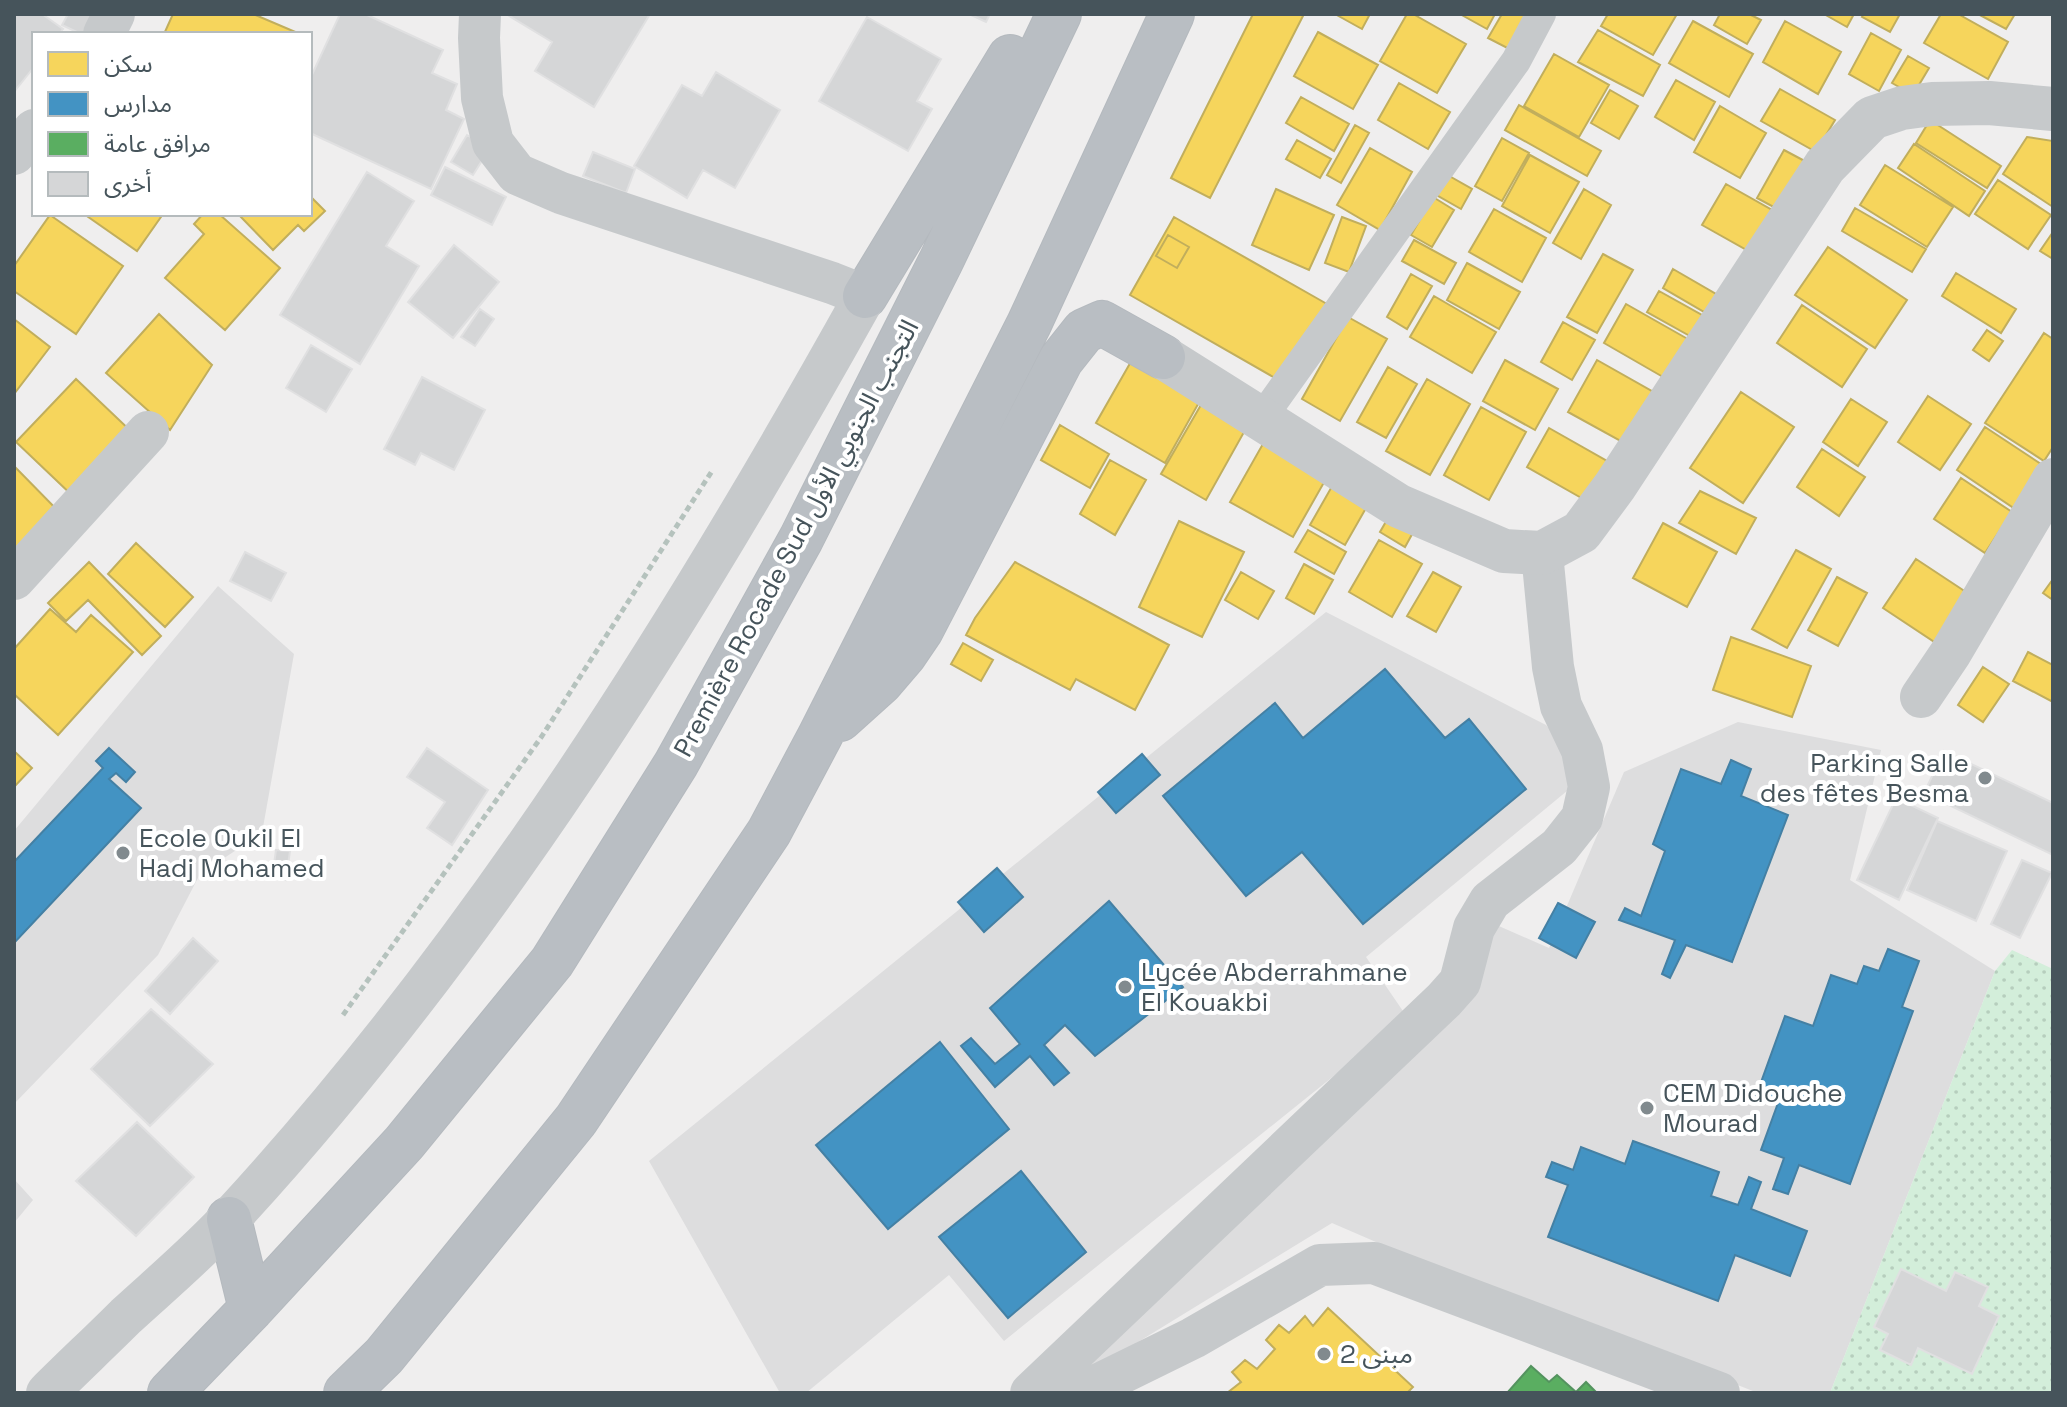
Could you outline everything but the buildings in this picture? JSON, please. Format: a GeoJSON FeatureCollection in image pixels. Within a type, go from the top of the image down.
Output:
{"type":"FeatureCollection","features":[{"type":"Feature","properties":{"kind":"highway"},"geometry":{"type":"LineString","coordinates":[[865,296],[1037,14]]}},
{"type":"Feature","properties":{"kind":"highway","name":"Première Rocade Sud التجنب الجنوبي الأول"},"geometry":{"type":"LineString","coordinates":[[170,1393],[404,1143],[552,962],[676,764],[801,539],[941,261],[1059,14]]}},
{"type":"Feature","properties":{"kind":"highway"},"geometry":{"type":"LineString","coordinates":[[346,1393],[384,1356],[576,1120],[769,832],[1029,324],[1172,14]]}},
{"type":"Feature","properties":{"kind":"highway"},"geometry":{"type":"LineString","coordinates":[[820,736],[880,683],[921,630],[1061,360],[1084,331],[1102,323],[1163,357]]}},
{"type":"Feature","properties":{"kind":"highway"},"geometry":{"type":"LineString","coordinates":[[229,1219],[251,1309]]}},
{"type":"Feature","properties":{"kind":"street"},"geometry":{"type":"LineString","coordinates":[[105,32],[114,14]]}},
{"type":"Feature","properties":{"kind":"street"},"geometry":{"type":"LineString","coordinates":[[47,1393],[229,1219],[358,1070],[452,948],[559,798],[712,562],[785,441],[865,296],[561,193],[517,174],[493,143],[482,98],[480,14]]}},
{"type":"Feature","properties":{"kind":"street"},"geometry":{"type":"LineString","coordinates":[[1261,419],[1516,61],[1541,14]]}},
{"type":"Feature","properties":{"kind":"street"},"geometry":{"type":"LineString","coordinates":[[1163,357],[1399,506],[1504,551],[1542,553],[1581,532],[1615,486],[1825,166],[1872,118],[1902,108],[1932,104],[1989,103],[2053,109]]}},
{"type":"Feature","properties":{"kind":"street"},"geometry":{"type":"LineString","coordinates":[[14,154],[32,132]]}},
{"type":"Feature","properties":{"kind":"street"},"geometry":{"type":"LineString","coordinates":[[14,579],[148,432]]}},
{"type":"Feature","properties":{"kind":"street"},"geometry":{"type":"LineString","coordinates":[[1921,697],[1950,654],[2053,479]]}},
{"type":"Feature","properties":{"kind":"street"},"geometry":{"type":"LineString","coordinates":[[1031,1393],[1444,1000],[1460,982],[1474,928],[1490,901],[1559,847],[1582,818],[1589,787],[1582,750],[1561,706],[1542,553]]}},
{"type":"Feature","properties":{"kind":"street"},"geometry":{"type":"LineString","coordinates":[[1081,1393],[1153,1375],[1193,1338],[1320,1265],[1374,1263],[1719,1393]]}},
{"type":"Feature","properties":{"kind":"path"},"geometry":{"type":"LineString","coordinates":[[342,1016],[542,736],[713,469]]}},
{"type":"Feature","properties":{"kind":"shaded area","name":"Ecole Oukil El Hadj Mohamed"},"geometry":{"type":"Polygon","coordinates":[[[218,586],[294,654],[262,833],[200,874],[158,955],[14,1104],[14,831],[218,586]]]}},
{"type":"Feature","properties":{"kind":"shaded area","name":"Lycée Abderrahmane El Kouakbi"},"geometry":{"type":"Polygon","coordinates":[[[1326,612],[1546,725],[1558,737],[1573,786],[1366,957],[1407,1017],[1004,1341],[949,1275],[806,1393],[780,1393],[649,1161],[1326,612]]]}},
{"type":"Feature","properties":{"kind":"shaded area","name":"CEM Didouche Mourad"},"geometry":{"type":"Polygon","coordinates":[[[1738,722],[1881,750],[1850,880],[1995,971],[1830,1393],[1758,1393],[1332,1223],[1081,1377],[1073,1370],[1492,923],[1549,948],[1624,772],[1738,722]]]}},
{"type":"Feature","properties":{"kind":"shaded area"},"geometry":{"type":"Polygon","coordinates":[[[14,1179],[33,1200],[14,1223],[14,1179]]]}},
{"type":"Feature","properties":{"kind":"green space"},"geometry":{"type":"Polygon","coordinates":[[[2012,950],[2053,969],[2053,1393],[1830,1393],[1995,971],[2012,950]]]}},
{"type":"Feature","properties":{"kind":"place","name":"Parking Salle des fêtes Besma"},"geometry":{"type":"Point","coordinates":[1985,778]}},
{"type":"Feature","properties":{"kind":"place","name":"Ecole Oukil El Hadj Mohamed"},"geometry":{"type":"Point","coordinates":[123,853]}},
{"type":"Feature","properties":{"kind":"place","name":"Lycée Abderrahmane El Kouakbi"},"geometry":{"type":"Point","coordinates":[1125,987]}},
{"type":"Feature","properties":{"kind":"place","name":"CEM Didouche Mourad"},"geometry":{"type":"Point","coordinates":[1647,1108]}},
{"type":"Feature","properties":{"kind":"place","name":"مبنى 2"},"geometry":{"type":"Point","coordinates":[1324,1354]}}]}
